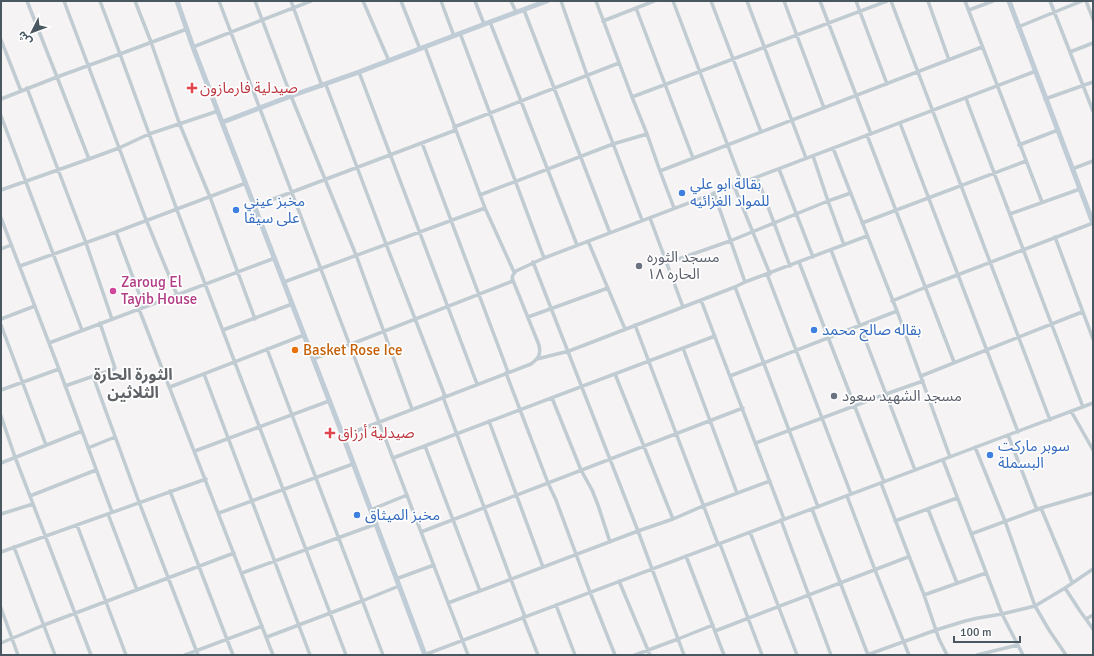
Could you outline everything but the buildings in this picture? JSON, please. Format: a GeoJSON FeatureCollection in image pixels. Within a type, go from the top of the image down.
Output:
{"type":"FeatureCollection","features":[{"type":"Feature","properties":{"kind":"street"},"geometry":{"type":"LineString","coordinates":[[34,1],[27,2],[89,159]]}},
{"type":"Feature","properties":{"kind":"street"},"geometry":{"type":"LineString","coordinates":[[64,1],[176,295]]}},
{"type":"Feature","properties":{"kind":"street"},"geometry":{"type":"LineString","coordinates":[[100,1],[177,210],[346,655]]}},
{"type":"Feature","properties":{"kind":"street"},"geometry":{"type":"LineString","coordinates":[[135,1],[180,125],[210,197],[254,319]]}},
{"type":"Feature","properties":{"kind":"street"},"geometry":{"type":"LineString","coordinates":[[177,1],[343,436],[424,655],[1093,403]]}},
{"type":"Feature","properties":{"kind":"street"},"geometry":{"type":"LineString","coordinates":[[220,1],[320,269],[468,655]]}},
{"type":"Feature","properties":{"kind":"street"},"geometry":{"type":"LineString","coordinates":[[255,1],[291,96],[356,256],[412,409]]}},
{"type":"Feature","properties":{"kind":"street"},"geometry":{"type":"LineString","coordinates":[[291,1],[415,320],[538,655]]}},
{"type":"Feature","properties":{"kind":"street"},"geometry":{"type":"LineString","coordinates":[[193,46],[311,1]]}},
{"type":"Feature","properties":{"kind":"street"},"geometry":{"type":"LineString","coordinates":[[364,1],[389,61]]}},
{"type":"Feature","properties":{"kind":"street"},"geometry":{"type":"LineString","coordinates":[[343,436],[531,364],[540,356],[539,345],[513,281],[514,272],[485,208],[455,128],[401,1]]}},
{"type":"Feature","properties":{"kind":"street"},"geometry":{"type":"LineString","coordinates":[[441,1],[454,36]]}},
{"type":"Feature","properties":{"kind":"street"},"geometry":{"type":"LineString","coordinates":[[475,1],[487,23],[521,101],[577,245]]}},
{"type":"Feature","properties":{"kind":"street"},"geometry":{"type":"LineString","coordinates":[[511,1],[516,12]]}},
{"type":"Feature","properties":{"kind":"street"},"geometry":{"type":"LineString","coordinates":[[222,122],[547,1]]}},
{"type":"Feature","properties":{"kind":"street"},"geometry":{"type":"LineString","coordinates":[[560,1],[642,220]]}},
{"type":"Feature","properties":{"kind":"street"},"geometry":{"type":"LineString","coordinates":[[596,1],[674,208]]}},
{"type":"Feature","properties":{"kind":"street"},"geometry":{"type":"LineString","coordinates":[[603,21],[654,1]]}},
{"type":"Feature","properties":{"kind":"street"},"geometry":{"type":"LineString","coordinates":[[673,1],[742,183]]}},
{"type":"Feature","properties":{"kind":"street"},"geometry":{"type":"LineString","coordinates":[[710,1],[762,132]]}},
{"type":"Feature","properties":{"kind":"street"},"geometry":{"type":"LineString","coordinates":[[747,1],[806,158]]}},
{"type":"Feature","properties":{"kind":"street"},"geometry":{"type":"LineString","coordinates":[[784,1],[824,108]]}},
{"type":"Feature","properties":{"kind":"street"},"geometry":{"type":"LineString","coordinates":[[820,1],[856,96],[896,210],[954,362]]}},
{"type":"Feature","properties":{"kind":"street"},"geometry":{"type":"LineString","coordinates":[[856,1],[887,84]]}},
{"type":"Feature","properties":{"kind":"street"},"geometry":{"type":"LineString","coordinates":[[632,97],[887,1]]}},
{"type":"Feature","properties":{"kind":"street"},"geometry":{"type":"LineString","coordinates":[[891,1],[1050,420]]}},
{"type":"Feature","properties":{"kind":"street"},"geometry":{"type":"LineString","coordinates":[[928,1],[949,60]]}},
{"type":"Feature","properties":{"kind":"street"},"geometry":{"type":"LineString","coordinates":[[965,1],[1042,202]]}},
{"type":"Feature","properties":{"kind":"street"},"geometry":{"type":"LineString","coordinates":[[969,10],[993,1]]}},
{"type":"Feature","properties":{"kind":"street"},"geometry":{"type":"LineString","coordinates":[[892,301],[958,274],[1093,223],[1009,1]]}},
{"type":"Feature","properties":{"kind":"street"},"geometry":{"type":"LineString","coordinates":[[1050,1],[1093,111]]}},
{"type":"Feature","properties":{"kind":"street"},"geometry":{"type":"LineString","coordinates":[[1018,26],[1082,1]]}},
{"type":"Feature","properties":{"kind":"street"},"geometry":{"type":"LineString","coordinates":[[1086,1],[1093,19]]}},
{"type":"Feature","properties":{"kind":"street"},"geometry":{"type":"LineString","coordinates":[[636,8],[693,158]]}},
{"type":"Feature","properties":{"kind":"street"},"geometry":{"type":"LineString","coordinates":[[524,10],[610,233]]}},
{"type":"Feature","properties":{"kind":"street"},"geometry":{"type":"LineString","coordinates":[[1,99],[26,88],[187,29]]}},
{"type":"Feature","properties":{"kind":"street"},"geometry":{"type":"LineString","coordinates":[[460,33],[544,258]]}},
{"type":"Feature","properties":{"kind":"street"},"geometry":{"type":"LineString","coordinates":[[1,40],[21,91]]}},
{"type":"Feature","properties":{"kind":"street"},"geometry":{"type":"LineString","coordinates":[[1070,52],[1093,43]]}},
{"type":"Feature","properties":{"kind":"street"},"geometry":{"type":"LineString","coordinates":[[660,171],[982,47]]}},
{"type":"Feature","properties":{"kind":"street"},"geometry":{"type":"LineString","coordinates":[[255,206],[422,143],[490,113],[619,63]]}},
{"type":"Feature","properties":{"kind":"street"},"geometry":{"type":"LineString","coordinates":[[514,272],[534,262],[577,245],[1036,71]]}},
{"type":"Feature","properties":{"kind":"street"},"geometry":{"type":"LineString","coordinates":[[359,72],[476,384]]}},
{"type":"Feature","properties":{"kind":"street"},"geometry":{"type":"LineString","coordinates":[[1045,99],[1093,82]]}},
{"type":"Feature","properties":{"kind":"street"},"geometry":{"type":"LineString","coordinates":[[26,88],[86,243],[112,319]]}},
{"type":"Feature","properties":{"kind":"street"},"geometry":{"type":"LineString","coordinates":[[966,98],[1083,407]]}},
{"type":"Feature","properties":{"kind":"street"},"geometry":{"type":"LineString","coordinates":[[1,190],[58,171],[119,148],[149,134],[180,125],[218,110]]}},
{"type":"Feature","properties":{"kind":"street"},"geometry":{"type":"LineString","coordinates":[[1,116],[82,330]]}},
{"type":"Feature","properties":{"kind":"street"},"geometry":{"type":"LineString","coordinates":[[900,123],[1018,432]]}},
{"type":"Feature","properties":{"kind":"street"},"geometry":{"type":"LineString","coordinates":[[1019,145],[1058,130]]}},
{"type":"Feature","properties":{"kind":"street"},"geometry":{"type":"LineString","coordinates":[[480,195],[580,156],[647,134]]}},
{"type":"Feature","properties":{"kind":"street"},"geometry":{"type":"LineString","coordinates":[[422,143],[520,410],[548,483],[559,506],[576,555],[615,655]]}},
{"type":"Feature","properties":{"kind":"street"},"geometry":{"type":"LineString","coordinates":[[833,148],[897,311],[950,457]]}},
{"type":"Feature","properties":{"kind":"street"},"geometry":{"type":"LineString","coordinates":[[813,156],[844,245]]}},
{"type":"Feature","properties":{"kind":"street"},"geometry":{"type":"LineString","coordinates":[[862,223],[1026,162]]}},
{"type":"Feature","properties":{"kind":"street"},"geometry":{"type":"LineString","coordinates":[[1072,169],[1093,162]]}},
{"type":"Feature","properties":{"kind":"street"},"geometry":{"type":"LineString","coordinates":[[779,169],[813,257]]}},
{"type":"Feature","properties":{"kind":"street"},"geometry":{"type":"LineString","coordinates":[[757,177],[790,266]]}},
{"type":"Feature","properties":{"kind":"street"},"geometry":{"type":"LineString","coordinates":[[20,266],[177,210],[246,183]]}},
{"type":"Feature","properties":{"kind":"street"},"geometry":{"type":"LineString","coordinates":[[734,186],[851,494]]}},
{"type":"Feature","properties":{"kind":"street"},"geometry":{"type":"LineString","coordinates":[[1010,214],[1080,189]]}},
{"type":"Feature","properties":{"kind":"street"},"geometry":{"type":"LineString","coordinates":[[714,193],[745,282]]}},
{"type":"Feature","properties":{"kind":"street"},"geometry":{"type":"LineString","coordinates":[[667,263],[752,232],[774,222],[851,193]]}},
{"type":"Feature","properties":{"kind":"street"},"geometry":{"type":"LineString","coordinates":[[284,282],[485,208]]}},
{"type":"Feature","properties":{"kind":"street"},"geometry":{"type":"LineString","coordinates":[[1,218],[82,431],[137,590]]}},
{"type":"Feature","properties":{"kind":"street"},"geometry":{"type":"LineString","coordinates":[[650,218],[683,307]]}},
{"type":"Feature","properties":{"kind":"street"},"geometry":{"type":"LineString","coordinates":[[116,232],[144,307]]}},
{"type":"Feature","properties":{"kind":"street"},"geometry":{"type":"LineString","coordinates":[[537,359],[569,351],[867,236]]}},
{"type":"Feature","properties":{"kind":"street"},"geometry":{"type":"LineString","coordinates":[[1055,237],[1093,339]]}},
{"type":"Feature","properties":{"kind":"street"},"geometry":{"type":"LineString","coordinates":[[588,241],[625,329]]}},
{"type":"Feature","properties":{"kind":"street"},"geometry":{"type":"LineString","coordinates":[[1,249],[11,245]]}},
{"type":"Feature","properties":{"kind":"street"},"geometry":{"type":"LineString","coordinates":[[831,250],[915,470]]}},
{"type":"Feature","properties":{"kind":"street"},"geometry":{"type":"LineString","coordinates":[[49,343],[275,258]]}},
{"type":"Feature","properties":{"kind":"street"},"geometry":{"type":"LineString","coordinates":[[534,262],[638,531],[684,655]]}},
{"type":"Feature","properties":{"kind":"street"},"geometry":{"type":"LineString","coordinates":[[799,262],[854,406],[908,557],[946,655]]}},
{"type":"Feature","properties":{"kind":"street"},"geometry":{"type":"LineString","coordinates":[[313,359],[513,281]]}},
{"type":"Feature","properties":{"kind":"street"},"geometry":{"type":"LineString","coordinates":[[735,287],[818,506]]}},
{"type":"Feature","properties":{"kind":"street"},"geometry":{"type":"LineString","coordinates":[[528,317],[608,288]]}},
{"type":"Feature","properties":{"kind":"street"},"geometry":{"type":"LineString","coordinates":[[701,300],[770,481],[831,655]]}},
{"type":"Feature","properties":{"kind":"street"},"geometry":{"type":"LineString","coordinates":[[223,330],[292,304]]}},
{"type":"Feature","properties":{"kind":"street"},"geometry":{"type":"LineString","coordinates":[[1,319],[35,306]]}},
{"type":"Feature","properties":{"kind":"street"},"geometry":{"type":"LineString","coordinates":[[139,309],[274,655]]}},
{"type":"Feature","properties":{"kind":"street"},"geometry":{"type":"LineString","coordinates":[[730,376],[897,311]]}},
{"type":"Feature","properties":{"kind":"street"},"geometry":{"type":"LineString","coordinates":[[921,376],[1082,312]]}},
{"type":"Feature","properties":{"kind":"street"},"geometry":{"type":"LineString","coordinates":[[65,386],[115,368],[100,323]]}},
{"type":"Feature","properties":{"kind":"street"},"geometry":{"type":"LineString","coordinates":[[1,325],[46,445]]}},
{"type":"Feature","properties":{"kind":"street"},"geometry":{"type":"LineString","coordinates":[[635,325],[703,506],[762,655]]}},
{"type":"Feature","properties":{"kind":"street"},"geometry":{"type":"LineString","coordinates":[[170,387],[304,335]]}},
{"type":"Feature","properties":{"kind":"street"},"geometry":{"type":"LineString","coordinates":[[392,458],[715,336]]}},
{"type":"Feature","properties":{"kind":"street"},"geometry":{"type":"LineString","coordinates":[[682,348],[737,493]]}},
{"type":"Feature","properties":{"kind":"street"},"geometry":{"type":"LineString","coordinates":[[267,349],[383,655]]}},
{"type":"Feature","properties":{"kind":"street"},"geometry":{"type":"LineString","coordinates":[[1,390],[59,369]]}},
{"type":"Feature","properties":{"kind":"street"},"geometry":{"type":"LineString","coordinates":[[204,374],[310,655]]}},
{"type":"Feature","properties":{"kind":"street"},"geometry":{"type":"LineString","coordinates":[[615,374],[673,519]]}},
{"type":"Feature","properties":{"kind":"street"},"geometry":{"type":"LineString","coordinates":[[93,376],[139,502],[197,653]]}},
{"type":"Feature","properties":{"kind":"street"},"geometry":{"type":"LineString","coordinates":[[756,443],[923,381]]}},
{"type":"Feature","properties":{"kind":"street"},"geometry":{"type":"LineString","coordinates":[[552,398],[581,470],[592,490],[610,542]]}},
{"type":"Feature","properties":{"kind":"street"},"geometry":{"type":"LineString","coordinates":[[195,451],[329,402]]}},
{"type":"Feature","properties":{"kind":"street"},"geometry":{"type":"LineString","coordinates":[[421,532],[743,408]]}},
{"type":"Feature","properties":{"kind":"street"},"geometry":{"type":"LineString","coordinates":[[1071,412],[1093,450]]}},
{"type":"Feature","properties":{"kind":"street"},"geometry":{"type":"LineString","coordinates":[[1,416],[15,458],[91,655]]}},
{"type":"Feature","properties":{"kind":"street"},"geometry":{"type":"LineString","coordinates":[[490,421],[543,567]]}},
{"type":"Feature","properties":{"kind":"street"},"geometry":{"type":"LineString","coordinates":[[1,463],[82,431]]}},
{"type":"Feature","properties":{"kind":"street"},"geometry":{"type":"LineString","coordinates":[[1008,435],[1072,582]]}},
{"type":"Feature","properties":{"kind":"street"},"geometry":{"type":"LineString","coordinates":[[88,448],[115,437]]}},
{"type":"Feature","properties":{"kind":"street"},"geometry":{"type":"LineString","coordinates":[[425,446],[480,591]]}},
{"type":"Feature","properties":{"kind":"street"},"geometry":{"type":"LineString","coordinates":[[976,448],[1005,521],[1035,606],[1066,655]]}},
{"type":"Feature","properties":{"kind":"street"},"geometry":{"type":"LineString","coordinates":[[943,460],[1002,614],[1024,655]]}},
{"type":"Feature","properties":{"kind":"street"},"geometry":{"type":"LineString","coordinates":[[219,513],[353,464]]}},
{"type":"Feature","properties":{"kind":"street"},"geometry":{"type":"LineString","coordinates":[[30,496],[96,470]]}},
{"type":"Feature","properties":{"kind":"street"},"geometry":{"type":"LineString","coordinates":[[1,552],[206,479]]}},
{"type":"Feature","properties":{"kind":"street"},"geometry":{"type":"LineString","coordinates":[[448,603],[770,481]]}},
{"type":"Feature","properties":{"kind":"street"},"geometry":{"type":"LineString","coordinates":[[170,491],[233,655]]}},
{"type":"Feature","properties":{"kind":"street"},"geometry":{"type":"LineString","coordinates":[[971,534],[1039,509],[1093,493]]}},
{"type":"Feature","properties":{"kind":"street"},"geometry":{"type":"LineString","coordinates":[[370,510],[407,495]]}},
{"type":"Feature","properties":{"kind":"street"},"geometry":{"type":"LineString","coordinates":[[847,496],[909,655]]}},
{"type":"Feature","properties":{"kind":"street"},"geometry":{"type":"LineString","coordinates":[[895,521],[957,498]]}},
{"type":"Feature","properties":{"kind":"street"},"geometry":{"type":"LineString","coordinates":[[1,513],[33,504]]}},
{"type":"Feature","properties":{"kind":"street"},"geometry":{"type":"LineString","coordinates":[[812,509],[867,655],[936,630],[978,618],[1035,606],[1093,569]]}},
{"type":"Feature","properties":{"kind":"street"},"geometry":{"type":"LineString","coordinates":[[928,509],[957,583]]}},
{"type":"Feature","properties":{"kind":"street"},"geometry":{"type":"LineString","coordinates":[[242,574],[376,524]]}},
{"type":"Feature","properties":{"kind":"street"},"geometry":{"type":"LineString","coordinates":[[76,525],[126,655]]}},
{"type":"Feature","properties":{"kind":"street"},"geometry":{"type":"LineString","coordinates":[[750,532],[797,655]]}},
{"type":"Feature","properties":{"kind":"street"},"geometry":{"type":"LineString","coordinates":[[14,547],[55,655]]}},
{"type":"Feature","properties":{"kind":"street"},"geometry":{"type":"LineString","coordinates":[[1,643],[44,625],[234,553]]}},
{"type":"Feature","properties":{"kind":"street"},"geometry":{"type":"LineString","coordinates":[[686,556],[724,655]]}},
{"type":"Feature","properties":{"kind":"street"},"geometry":{"type":"LineString","coordinates":[[715,630],[908,557]]}},
{"type":"Feature","properties":{"kind":"street"},"geometry":{"type":"LineString","coordinates":[[396,579],[434,565]]}},
{"type":"Feature","properties":{"kind":"street"},"geometry":{"type":"LineString","coordinates":[[924,595],[986,574]]}},
{"type":"Feature","properties":{"kind":"street"},"geometry":{"type":"LineString","coordinates":[[619,581],[650,655]]}},
{"type":"Feature","properties":{"kind":"street"},"geometry":{"type":"LineString","coordinates":[[267,637],[399,586]]}},
{"type":"Feature","properties":{"kind":"street"},"geometry":{"type":"LineString","coordinates":[[1065,588],[1093,629]]}},
{"type":"Feature","properties":{"kind":"street"},"geometry":{"type":"LineString","coordinates":[[556,605],[575,655]]}},
{"type":"Feature","properties":{"kind":"street"},"geometry":{"type":"LineString","coordinates":[[1,608],[18,655]]}},
{"type":"Feature","properties":{"kind":"street"},"geometry":{"type":"LineString","coordinates":[[1086,619],[1093,614]]}},
{"type":"Feature","properties":{"kind":"street"},"geometry":{"type":"LineString","coordinates":[[635,655],[713,625]]}},
{"type":"Feature","properties":{"kind":"street"},"geometry":{"type":"LineString","coordinates":[[185,655],[197,653],[227,639],[262,626]]}},
{"type":"Feature","properties":{"kind":"street"},"geometry":{"type":"LineString","coordinates":[[977,655],[1018,645]]}},
{"type":"Feature","properties":{"kind":"place","name":"صيدلية فارمازون"},"geometry":{"type":"Point","coordinates":[192,88]}},
{"type":"Feature","properties":{"kind":"place","name":"بقالة ابو علي للمواد الغزائيه"},"geometry":{"type":"Point","coordinates":[682,193]}},
{"type":"Feature","properties":{"kind":"place","name":"مخبز عيني على سيقا"},"geometry":{"type":"Point","coordinates":[236,210]}},
{"type":"Feature","properties":{"kind":"place","name":"مسجد الثوره الحاره ١٨"},"geometry":{"type":"Point","coordinates":[639,266]}},
{"type":"Feature","properties":{"kind":"place","name":"Zaroug El Tayib House"},"geometry":{"type":"Point","coordinates":[113,291]}},
{"type":"Feature","properties":{"kind":"place","name":"بقاله صالح محمد"},"geometry":{"type":"Point","coordinates":[814,330]}},
{"type":"Feature","properties":{"kind":"place","name":"Basket Rose Ice"},"geometry":{"type":"Point","coordinates":[295,350]}},
{"type":"Feature","properties":{"kind":"place","name":"مسجد الشهيد سعود"},"geometry":{"type":"Point","coordinates":[834,396]}},
{"type":"Feature","properties":{"kind":"place","name":"صيدلية أرزاق"},"geometry":{"type":"Point","coordinates":[330,433]}},
{"type":"Feature","properties":{"kind":"place","name":"سوبر ماركت البسملة"},"geometry":{"type":"Point","coordinates":[990,455]}},
{"type":"Feature","properties":{"kind":"place","name":"مخبز الميثاق"},"geometry":{"type":"Point","coordinates":[357,515]}},
{"type":"Feature","properties":{"kind":"district","name":"الثورة الحارة الثلاثين"},"geometry":{"type":"Point","coordinates":[133,384]}}]}
